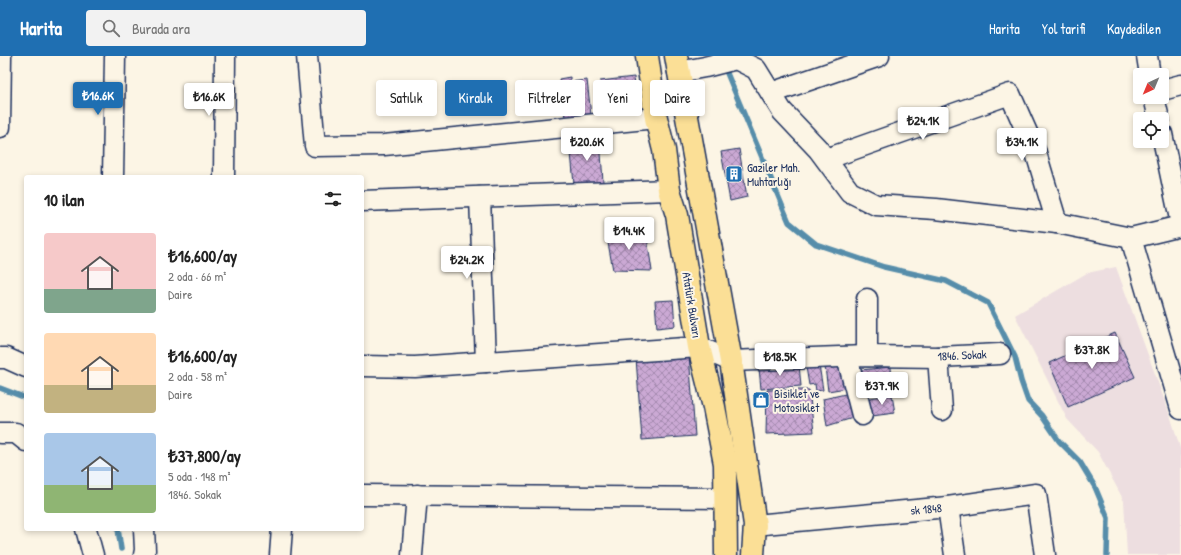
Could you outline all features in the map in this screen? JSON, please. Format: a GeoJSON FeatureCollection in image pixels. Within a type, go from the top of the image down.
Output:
{"type":"FeatureCollection","features":[{"type":"Feature","properties":{"kind":"main road","name":"Atatürk Bulvarı"},"geometry":{"type":"LineString","coordinates":[[647,56],[656,118],[664,150],[669,190],[677,215],[699,347],[714,407],[725,464],[726,555]]}},
{"type":"Feature","properties":{"kind":"main road"},"geometry":{"type":"LineString","coordinates":[[677,64],[731,361],[755,525],[754,555]]}},
{"type":"Feature","properties":{"kind":"street"},"geometry":{"type":"LineString","coordinates":[[0,127],[1,56]]}},
{"type":"Feature","properties":{"kind":"street"},"geometry":{"type":"LineString","coordinates":[[113,175],[115,56]]}},
{"type":"Feature","properties":{"kind":"street"},"geometry":{"type":"LineString","coordinates":[[224,175],[226,56]]}},
{"type":"Feature","properties":{"kind":"street"},"geometry":{"type":"LineString","coordinates":[[307,56],[315,146],[384,145],[656,118]]}},
{"type":"Feature","properties":{"kind":"street"},"geometry":{"type":"LineString","coordinates":[[771,93],[833,64],[879,56]]}},
{"type":"Feature","properties":{"kind":"street"},"geometry":{"type":"LineString","coordinates":[[1147,56],[1149,68]]}},
{"type":"Feature","properties":{"kind":"street"},"geometry":{"type":"LineString","coordinates":[[677,64],[730,60],[756,69],[782,111],[818,149],[850,192],[876,205],[936,209],[1057,223],[1131,238],[1181,225],[1165,148]]}},
{"type":"Feature","properties":{"kind":"street"},"geometry":{"type":"LineString","coordinates":[[1169,88],[1181,85]]}},
{"type":"Feature","properties":{"kind":"street"},"geometry":{"type":"LineString","coordinates":[[826,159],[1010,94],[1036,153],[1057,223]]}},
{"type":"Feature","properties":{"kind":"street"},"geometry":{"type":"LineString","coordinates":[[364,201],[669,190]]}},
{"type":"Feature","properties":{"kind":"street"},"geometry":{"type":"LineString","coordinates":[[480,197],[486,362]]}},
{"type":"Feature","properties":{"kind":"street"},"geometry":{"type":"LineString","coordinates":[[1131,238],[1181,408]]}},
{"type":"Feature","properties":{"kind":"street"},"geometry":{"type":"LineString","coordinates":[[867,299],[867,356]]}},
{"type":"Feature","properties":{"kind":"street"},"geometry":{"type":"LineString","coordinates":[[364,366],[415,367],[699,347],[731,361]]}},
{"type":"Feature","properties":{"kind":"street","name":"1846. Sokak"},"geometry":{"type":"LineString","coordinates":[[731,361],[867,356],[938,357],[1000,354]]}},
{"type":"Feature","properties":{"kind":"street"},"geometry":{"type":"LineString","coordinates":[[848,357],[862,415]]}},
{"type":"Feature","properties":{"kind":"street"},"geometry":{"type":"LineString","coordinates":[[938,357],[942,410]]}},
{"type":"Feature","properties":{"kind":"street"},"geometry":{"type":"LineString","coordinates":[[3,358],[24,359]]}},
{"type":"Feature","properties":{"kind":"street"},"geometry":{"type":"LineString","coordinates":[[3,358],[24,366]]}},
{"type":"Feature","properties":{"kind":"street"},"geometry":{"type":"LineString","coordinates":[[0,433],[16,433],[24,440]]}},
{"type":"Feature","properties":{"kind":"street"},"geometry":{"type":"LineString","coordinates":[[364,494],[725,498]]}},
{"type":"Feature","properties":{"kind":"street","name":"sk 1848"},"geometry":{"type":"LineString","coordinates":[[755,525],[948,507],[1036,494],[1045,555]]}},
{"type":"Feature","properties":{"kind":"street"},"geometry":{"type":"LineString","coordinates":[[412,555],[417,495]]}},
{"type":"Feature","properties":{"kind":"street"},"geometry":{"type":"LineString","coordinates":[[948,507],[955,555]]}},
{"type":"Feature","properties":{"kind":"street"},"geometry":{"type":"LineString","coordinates":[[87,531],[93,555]]}},
{"type":"Feature","properties":{"kind":"street"},"geometry":{"type":"LineString","coordinates":[[144,531],[144,555]]}},
{"type":"Feature","properties":{"kind":"street"},"geometry":{"type":"LineString","coordinates":[[280,555],[282,531]]}},
{"type":"Feature","properties":{"kind":"shaded area"},"geometry":{"type":"Polygon","coordinates":[[[1116,267],[1171,418],[1181,451],[1181,555],[1127,555],[1124,501],[1098,452],[1067,419],[1015,315],[1087,273],[1116,267]]]}},
{"type":"Feature","properties":{"kind":"building"},"geometry":{"type":"Polygon","coordinates":[[[570,77],[570,80],[559,79],[570,77]]]}},
{"type":"Feature","properties":{"kind":"building"},"geometry":{"type":"Polygon","coordinates":[[[634,77],[634,80],[608,80],[634,77]]]}},
{"type":"Feature","properties":{"kind":"building"},"geometry":{"type":"Polygon","coordinates":[[[585,80],[587,80],[591,115],[585,115],[585,80]]]}},
{"type":"Feature","properties":{"kind":"building"},"geometry":{"type":"Polygon","coordinates":[[[600,139],[603,182],[574,184],[570,143],[600,139]]]}},
{"type":"Feature","properties":{"kind":"building","name":"Gaziler Mah. Muhtarlığı"},"geometry":{"type":"Polygon","coordinates":[[[739,149],[747,197],[730,201],[721,152],[739,149]]]}},
{"type":"Feature","properties":{"kind":"building"},"geometry":{"type":"Polygon","coordinates":[[[646,231],[652,271],[613,270],[606,232],[646,231]]]}},
{"type":"Feature","properties":{"kind":"building"},"geometry":{"type":"Polygon","coordinates":[[[673,300],[675,326],[657,328],[655,301],[673,300]]]}},
{"type":"Feature","properties":{"kind":"building"},"geometry":{"type":"Polygon","coordinates":[[[1115,333],[1135,377],[1068,407],[1049,363],[1115,333]]]}},
{"type":"Feature","properties":{"kind":"building"},"geometry":{"type":"Polygon","coordinates":[[[689,354],[695,436],[642,440],[636,358],[689,354]]]}},
{"type":"Feature","properties":{"kind":"building"},"geometry":{"type":"Polygon","coordinates":[[[799,365],[801,386],[761,389],[759,368],[799,365]]]}},
{"type":"Feature","properties":{"kind":"building"},"geometry":{"type":"Polygon","coordinates":[[[819,365],[823,390],[816,391],[815,384],[809,385],[806,367],[819,365]]]}},
{"type":"Feature","properties":{"kind":"building"},"geometry":{"type":"Polygon","coordinates":[[[842,365],[846,388],[828,391],[825,367],[842,365]]]}},
{"type":"Feature","properties":{"kind":"building"},"geometry":{"type":"Polygon","coordinates":[[[891,367],[892,384],[862,386],[861,370],[891,367]]]}},
{"type":"Feature","properties":{"kind":"building"},"geometry":{"type":"Polygon","coordinates":[[[767,390],[809,390],[814,432],[766,434],[767,390]]]}},
{"type":"Feature","properties":{"kind":"building"},"geometry":{"type":"Polygon","coordinates":[[[850,393],[856,417],[827,426],[823,399],[850,393]]]}},
{"type":"Feature","properties":{"kind":"building"},"geometry":{"type":"Polygon","coordinates":[[[892,395],[895,413],[872,416],[869,398],[892,395]]]}},
{"type":"Feature","properties":{"kind":"waterway"},"geometry":{"type":"LineString","coordinates":[[724,66],[789,222],[816,244],[884,267],[946,281],[988,303],[1015,357],[1028,401],[1042,416],[1059,441],[1080,462],[1095,487],[1108,518],[1107,555]]}},
{"type":"Feature","properties":{"kind":"waterway"},"geometry":{"type":"LineString","coordinates":[[0,388],[24,397]]}},
{"type":"Feature","properties":{"kind":"waterway"},"geometry":{"type":"LineString","coordinates":[[118,531],[121,549]]}},
{"type":"Feature","properties":{"kind":"place","name":"Gaziler Mah. Muhtarlığı"},"geometry":{"type":"Point","coordinates":[734,174]}},
{"type":"Feature","properties":{"kind":"place","name":"Bisiklet ve Motosiklet"},"geometry":{"type":"Point","coordinates":[761,400]}}]}
